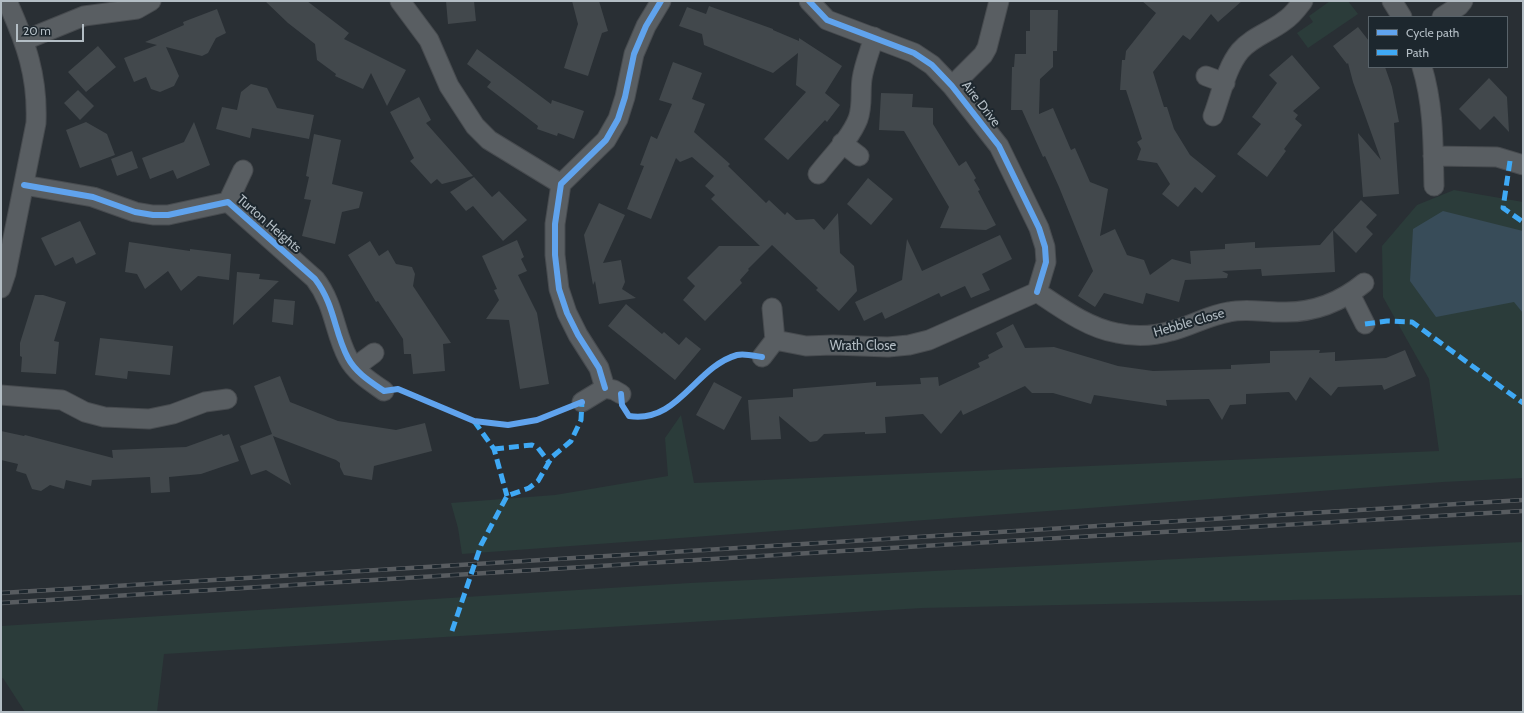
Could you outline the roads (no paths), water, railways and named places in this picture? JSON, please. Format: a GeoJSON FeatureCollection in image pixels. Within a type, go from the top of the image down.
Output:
{"type":"FeatureCollection","features":[{"type":"Feature","properties":{"kind":"street"},"geometry":{"type":"LineString","coordinates":[[3,277],[24,185],[36,123],[37,105],[35,82],[24,40],[7,1]]}},
{"type":"Feature","properties":{"kind":"street"},"geometry":{"type":"LineString","coordinates":[[24,40],[84,16],[137,9],[151,1]]}},
{"type":"Feature","properties":{"kind":"street"},"geometry":{"type":"LineString","coordinates":[[400,1],[429,40],[449,86],[474,126],[489,140],[561,184]]}},
{"type":"Feature","properties":{"kind":"street","name":"Aire Drive"},"geometry":{"type":"LineString","coordinates":[[809,1],[828,20],[914,53],[932,65],[952,86],[1000,146],[1039,228],[1046,247],[1046,262],[1037,292]]}},
{"type":"Feature","properties":{"kind":"street"},"geometry":{"type":"LineString","coordinates":[[952,86],[983,55],[987,48],[999,1]]}},
{"type":"Feature","properties":{"kind":"street"},"geometry":{"type":"LineString","coordinates":[[1214,116],[1232,62],[1241,50],[1254,39],[1283,22],[1294,13],[1303,1]]}},
{"type":"Feature","properties":{"kind":"street"},"geometry":{"type":"LineString","coordinates":[[1392,1],[1401,16]]}},
{"type":"Feature","properties":{"kind":"street"},"geometry":{"type":"LineString","coordinates":[[1444,16],[1459,6],[1463,1]]}},
{"type":"Feature","properties":{"kind":"street"},"geometry":{"type":"LineString","coordinates":[[582,402],[613,391],[578,335],[567,313],[559,289],[555,255],[555,224],[561,184],[606,140],[618,119],[626,97],[634,54],[646,26],[659,2]]}},
{"type":"Feature","properties":{"kind":"street"},"geometry":{"type":"LineString","coordinates":[[818,174],[852,132],[858,119],[862,105],[862,76],[874,37]]}},
{"type":"Feature","properties":{"kind":"street"},"geometry":{"type":"LineString","coordinates":[[1422,68],[1430,95],[1434,186]]}},
{"type":"Feature","properties":{"kind":"street"},"geometry":{"type":"LineString","coordinates":[[1206,76],[1225,83]]}},
{"type":"Feature","properties":{"kind":"street"},"geometry":{"type":"LineString","coordinates":[[842,143],[859,156]]}},
{"type":"Feature","properties":{"kind":"street"},"geometry":{"type":"LineString","coordinates":[[1433,156],[1497,157],[1523,165]]}},
{"type":"Feature","properties":{"kind":"street","name":"Turton Heights"},"geometry":{"type":"LineString","coordinates":[[228,202],[243,170]]}},
{"type":"Feature","properties":{"kind":"street","name":"Turton Heights"},"geometry":{"type":"LineString","coordinates":[[24,185],[93,197],[135,212],[153,215],[168,215],[228,202]]}},
{"type":"Feature","properties":{"kind":"street","name":"Turton Heights"},"geometry":{"type":"LineString","coordinates":[[228,202],[310,275],[323,290],[331,307],[348,358],[363,376],[384,391]]}},
{"type":"Feature","properties":{"kind":"street","name":"Hebble Close"},"geometry":{"type":"LineString","coordinates":[[1037,292],[1083,321],[1116,333],[1144,336],[1171,331],[1229,311],[1286,312],[1325,306],[1357,289],[1365,324]]}},
{"type":"Feature","properties":{"kind":"street","name":"Wrath Close"},"geometry":{"type":"LineString","coordinates":[[776,340],[806,346],[833,345],[880,348],[909,345],[929,340],[1037,292]]}},
{"type":"Feature","properties":{"kind":"street"},"geometry":{"type":"LineString","coordinates":[[762,357],[776,340],[772,308]]}},
{"type":"Feature","properties":{"kind":"street"},"geometry":{"type":"LineString","coordinates":[[355,367],[374,353]]}},
{"type":"Feature","properties":{"kind":"street"},"geometry":{"type":"LineString","coordinates":[[1,395],[62,400],[85,412],[104,416],[149,419],[173,414],[204,394],[226,399]]}},
{"type":"Feature","properties":{"kind":"water"},"geometry":{"type":"Polygon","coordinates":[[[1443,211],[1523,231],[1523,313],[1514,302],[1436,317],[1410,281],[1413,229],[1443,211]]]}},
{"type":"Feature","properties":{"kind":"railway"},"geometry":{"type":"LineString","coordinates":[[1,593],[1523,500]]}},
{"type":"Feature","properties":{"kind":"railway"},"geometry":{"type":"LineString","coordinates":[[1,603],[923,546],[1523,511]]}}]}
